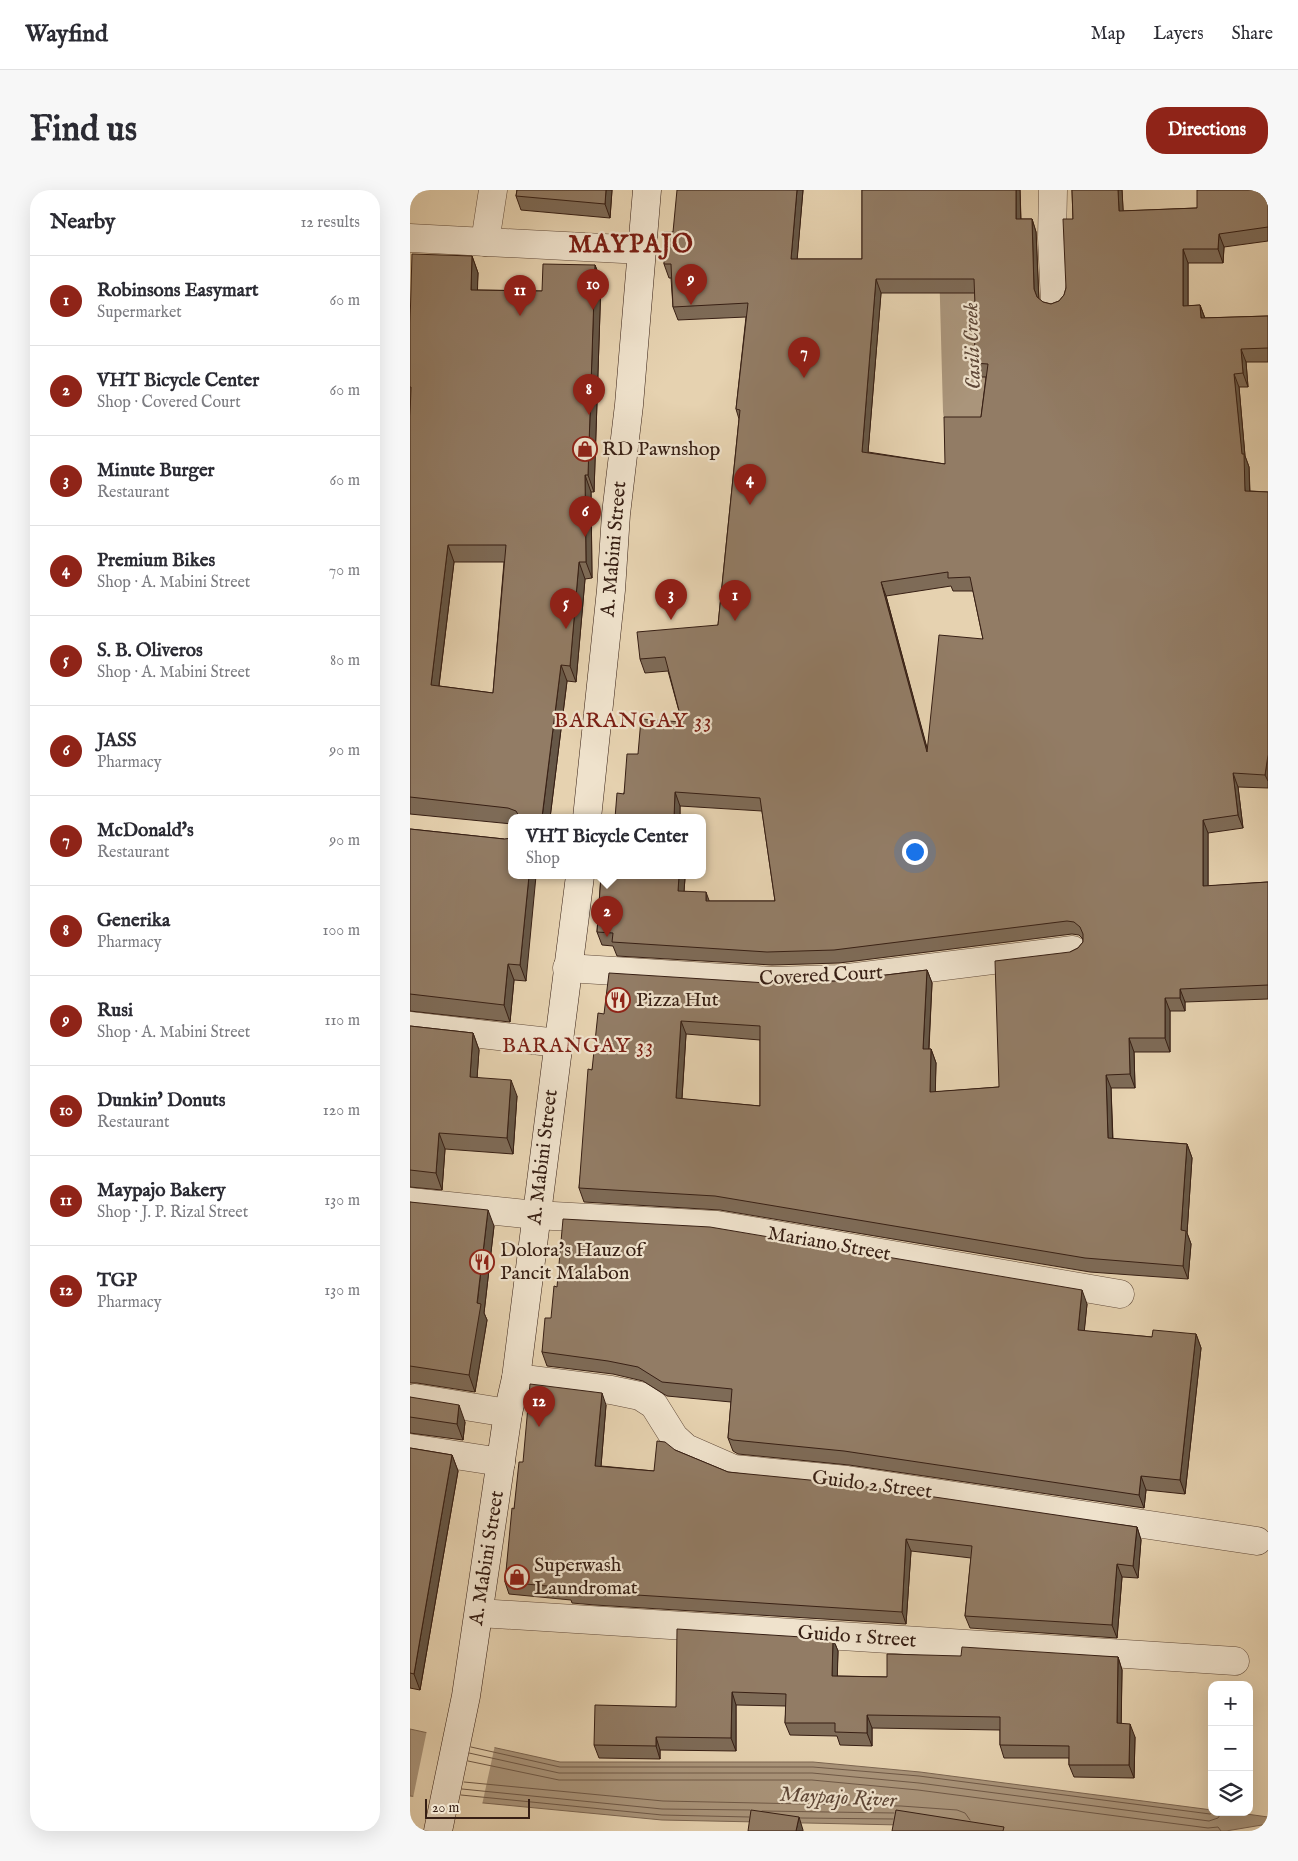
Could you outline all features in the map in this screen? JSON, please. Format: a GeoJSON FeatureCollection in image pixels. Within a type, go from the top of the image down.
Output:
{"type":"FeatureCollection","features":[{"type":"Feature","properties":{"kind":"street"},"geometry":{"type":"LineString","coordinates":[[486,242],[493,190]]}},
{"type":"Feature","properties":{"kind":"street","name":"A. Mabini Street"},"geometry":{"type":"LineString","coordinates":[[586,814],[601,692],[617,505],[629,406],[647,190]]}},
{"type":"Feature","properties":{"kind":"street"},"geometry":{"type":"LineString","coordinates":[[1053,190],[1055,302]]}},
{"type":"Feature","properties":{"kind":"street"},"geometry":{"type":"LineString","coordinates":[[410,238],[642,250]]}},
{"type":"Feature","properties":{"kind":"street","name":"A. Mabini Street"},"geometry":{"type":"LineString","coordinates":[[439,1822],[466,1696],[508,1413],[516,1378],[535,1215],[580,879]]}},
{"type":"Feature","properties":{"kind":"street","name":"Covered Court"},"geometry":{"type":"LineString","coordinates":[[567,968],[772,981],[840,979],[1073,950]]}},
{"type":"Feature","properties":{"kind":"street"},"geometry":{"type":"LineString","coordinates":[[410,1026],[558,1043]]}},
{"type":"Feature","properties":{"kind":"street","name":"Mariano Street"},"geometry":{"type":"LineString","coordinates":[[410,1202],[535,1215],[717,1224],[1120,1294]]}},
{"type":"Feature","properties":{"kind":"street","name":"Guido 2 Street"},"geometry":{"type":"LineString","coordinates":[[516,1378],[611,1390],[640,1396],[654,1405],[674,1437],[686,1448],[734,1469],[847,1480],[1257,1541]]}},
{"type":"Feature","properties":{"kind":"street"},"geometry":{"type":"LineString","coordinates":[[415,1398],[508,1413]]}},
{"type":"Feature","properties":{"kind":"street"},"geometry":{"type":"LineString","coordinates":[[410,1448],[501,1462]]}},
{"type":"Feature","properties":{"kind":"street","name":"Guido 1 Street"},"geometry":{"type":"LineString","coordinates":[[479,1613],[1235,1661]]}},
{"type":"Feature","properties":{"kind":"water","name":"Maypajo River"},"geometry":{"type":"Polygon","coordinates":[[[410,1729],[560,1762],[813,1762],[920,1772],[1208,1809],[1208,1816],[1253,1815],[1268,1817],[1268,1824],[1226,1831],[986,1831],[901,1825],[662,1820],[410,1796],[410,1729]]]}},
{"type":"Feature","properties":{"kind":"pier"},"geometry":{"type":"Polygon","coordinates":[[[427,1730],[495,1745],[482,1805],[413,1798],[427,1730]]]}},
{"type":"Feature","properties":{"kind":"building"},"geometry":{"type":"Polygon","coordinates":[[[517,190],[606,190],[605,204],[516,196],[517,190]]]}},
{"type":"Feature","properties":{"kind":"building"},"geometry":{"type":"Polygon","coordinates":[[[677,190],[797,190],[791,259],[862,259],[862,190],[1016,190],[1016,219],[1032,219],[1034,289],[1037,297],[1043,302],[1051,304],[1059,301],[1064,295],[1066,288],[1063,219],[1073,219],[1072,190],[1118,190],[1119,211],[1197,208],[1197,190],[1268,190],[1268,227],[1219,234],[1218,249],[1183,249],[1183,306],[1200,305],[1201,318],[1268,316],[1268,348],[1241,349],[1243,373],[1234,374],[1242,454],[1244,454],[1245,491],[1268,492],[1268,755],[1265,775],[1233,773],[1238,815],[1203,820],[1203,886],[1268,882],[1268,985],[1180,989],[1180,998],[1165,998],[1165,1038],[1129,1038],[1130,1074],[1106,1075],[1108,1138],[1187,1144],[1181,1230],[1186,1231],[1183,1266],[1085,1258],[715,1196],[579,1188],[588,1069],[592,1070],[598,1013],[604,1014],[609,973],[767,983],[837,981],[927,970],[923,1049],[931,1049],[930,1092],[999,1087],[995,961],[1070,952],[1078,948],[1083,942],[1083,934],[1080,927],[1074,922],[1067,921],[834,950],[767,952],[612,942],[613,933],[597,932],[601,879],[679,879],[678,891],[706,892],[706,901],[775,901],[760,798],[675,792],[674,814],[615,814],[617,793],[624,794],[627,754],[638,754],[641,719],[682,722],[665,657],[640,659],[637,632],[718,625],[740,410],[736,409],[748,303],[673,307],[671,264],[664,264],[664,232],[673,232],[677,190]],[[876,279],[862,452],[945,464],[944,417],[981,417],[988,364],[973,363],[976,330],[974,279],[876,279]],[[948,572],[881,582],[927,752],[939,635],[983,639],[970,577],[948,578],[948,572]],[[681,1021],[676,1098],[760,1106],[760,1026],[681,1021]]]}},
{"type":"Feature","properties":{"kind":"building"},"geometry":{"type":"Polygon","coordinates":[[[412,254],[472,256],[471,290],[542,291],[543,264],[595,265],[588,475],[585,475],[586,562],[579,562],[570,666],[561,665],[542,814],[518,814],[516,811],[508,808],[410,797],[410,387],[412,254]],[[448,545],[431,685],[493,693],[506,545],[448,545]]]}},
{"type":"Feature","properties":{"kind":"building"},"geometry":{"type":"Polygon","coordinates":[[[410,829],[508,838],[508,879],[529,879],[520,965],[508,964],[504,1005],[410,994],[410,829]]]}},
{"type":"Feature","properties":{"kind":"building"},"geometry":{"type":"Polygon","coordinates":[[[410,1026],[473,1033],[470,1077],[511,1080],[507,1138],[439,1133],[436,1173],[410,1170],[410,1026]]]}},
{"type":"Feature","properties":{"kind":"building"},"geometry":{"type":"Polygon","coordinates":[[[410,1202],[488,1210],[477,1303],[481,1304],[469,1375],[410,1366],[410,1202]]]}},
{"type":"Feature","properties":{"kind":"building"},"geometry":{"type":"Polygon","coordinates":[[[563,1219],[710,1227],[1082,1290],[1078,1330],[1152,1337],[1153,1330],[1196,1334],[1180,1480],[1141,1476],[1139,1495],[844,1451],[728,1438],[732,1389],[662,1382],[638,1367],[542,1352],[545,1318],[551,1318],[554,1286],[557,1287],[563,1219]]]}},
{"type":"Feature","properties":{"kind":"building"},"geometry":{"type":"Polygon","coordinates":[[[530,1384],[602,1393],[595,1466],[654,1471],[657,1441],[665,1442],[675,1450],[728,1472],[840,1483],[1137,1527],[1133,1566],[1117,1564],[1112,1625],[965,1616],[972,1546],[906,1539],[902,1612],[590,1592],[505,1582],[512,1508],[514,1509],[519,1462],[523,1462],[530,1384]]]}},
{"type":"Feature","properties":{"kind":"building"},"geometry":{"type":"Polygon","coordinates":[[[410,1397],[459,1405],[457,1424],[410,1417],[410,1397]]]}},
{"type":"Feature","properties":{"kind":"building"},"geometry":{"type":"Polygon","coordinates":[[[410,1448],[452,1455],[414,1674],[410,1673],[410,1448]]]}},
{"type":"Feature","properties":{"kind":"building"},"geometry":{"type":"Polygon","coordinates":[[[677,1629],[833,1639],[832,1676],[887,1677],[887,1654],[961,1656],[962,1647],[1118,1657],[1117,1723],[1130,1724],[1129,1765],[1069,1765],[1069,1746],[1000,1745],[1000,1717],[867,1715],[867,1733],[835,1732],[835,1723],[785,1723],[786,1694],[732,1692],[731,1738],[656,1737],[656,1746],[594,1745],[595,1705],[676,1707],[677,1629]]]}},
{"type":"Feature","properties":{"kind":"building"},"geometry":{"type":"Polygon","coordinates":[[[751,1810],[799,1817],[796,1831],[748,1831],[751,1810]]]}},
{"type":"Feature","properties":{"kind":"building"},"geometry":{"type":"Polygon","coordinates":[[[896,1810],[1004,1827],[1003,1831],[892,1831],[896,1810]]]}},
{"type":"Feature","properties":{"kind":"waterway","name":"Casili Creek"},"geometry":{"type":"LineString","coordinates":[[969,190],[975,411]]}},
{"type":"Feature","properties":{"kind":"place","name":"Rusi"},"geometry":{"type":"Point","coordinates":[691,305]}},
{"type":"Feature","properties":{"kind":"place","name":"Dunkin' Donuts"},"geometry":{"type":"Point","coordinates":[593,310]}},
{"type":"Feature","properties":{"kind":"place","name":"Maypajo Bakery"},"geometry":{"type":"Point","coordinates":[520,316]}},
{"type":"Feature","properties":{"kind":"place","name":"McDonald's"},"geometry":{"type":"Point","coordinates":[804,378]}},
{"type":"Feature","properties":{"kind":"place","name":"Generika"},"geometry":{"type":"Point","coordinates":[589,415]}},
{"type":"Feature","properties":{"kind":"place","name":"RD Pawnshop"},"geometry":{"type":"Point","coordinates":[585,449]}},
{"type":"Feature","properties":{"kind":"place","name":"Premium Bikes"},"geometry":{"type":"Point","coordinates":[750,505]}},
{"type":"Feature","properties":{"kind":"place","name":"JASS"},"geometry":{"type":"Point","coordinates":[585,537]}},
{"type":"Feature","properties":{"kind":"place","name":"Minute Burger"},"geometry":{"type":"Point","coordinates":[671,620]}},
{"type":"Feature","properties":{"kind":"place","name":"Robinsons Easymart"},"geometry":{"type":"Point","coordinates":[735,621]}},
{"type":"Feature","properties":{"kind":"place","name":"S. B. Oliveros"},"geometry":{"type":"Point","coordinates":[566,629]}},
{"type":"Feature","properties":{"kind":"place","name":"VHT Bicycle Center"},"geometry":{"type":"Point","coordinates":[607,937]}},
{"type":"Feature","properties":{"kind":"place","name":"Pizza Hut"},"geometry":{"type":"Point","coordinates":[618,1000]}},
{"type":"Feature","properties":{"kind":"place","name":"Dolora's Hauz of Pancit Malabon"},"geometry":{"type":"Point","coordinates":[482,1262]}},
{"type":"Feature","properties":{"kind":"place","name":"TGP"},"geometry":{"type":"Point","coordinates":[539,1427]}},
{"type":"Feature","properties":{"kind":"place","name":"Superwash Laundromat"},"geometry":{"type":"Point","coordinates":[517,1577]}},
{"type":"Feature","properties":{"kind":"district","name":"MAYPAJO"},"geometry":{"type":"Point","coordinates":[631,245]}},
{"type":"Feature","properties":{"kind":"district","name":"BARANGAY 33"},"geometry":{"type":"Point","coordinates":[633,721]}},
{"type":"Feature","properties":{"kind":"district","name":"BARANGAY 33"},"geometry":{"type":"Point","coordinates":[578,1046]}}]}
